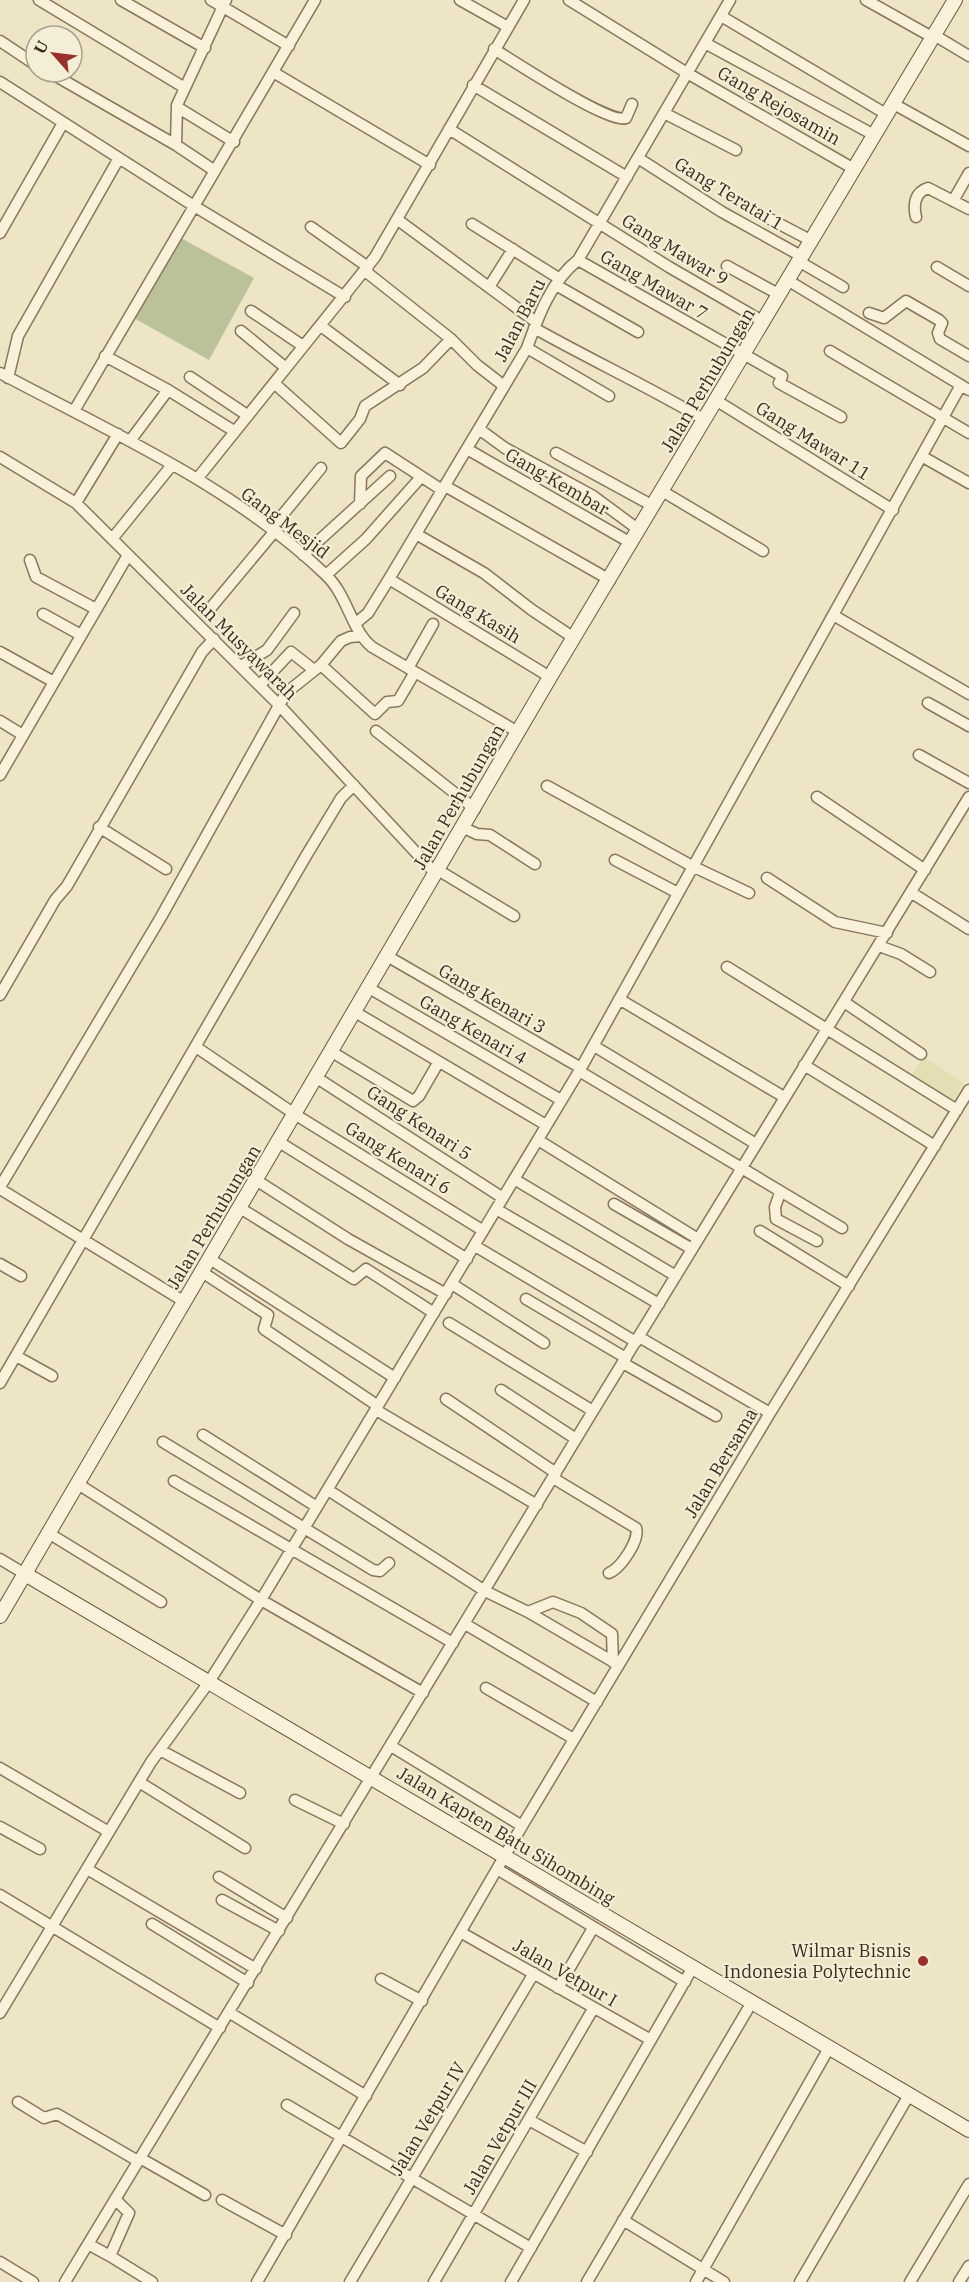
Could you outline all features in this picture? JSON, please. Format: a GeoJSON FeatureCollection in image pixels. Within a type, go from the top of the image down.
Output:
{"type":"FeatureCollection","features":[{"type":"Feature","properties":{"kind":"main road","name":"Jalan Perhubungan"},"geometry":{"type":"LineString","coordinates":[[0,1616],[296,1115],[550,677],[789,281],[955,0]]}},
{"type":"Feature","properties":{"kind":"main road","name":"Jalan Kapten Batu Sihombing"},"geometry":{"type":"LineString","coordinates":[[25,1574],[969,2130]]}},
{"type":"Feature","properties":{"kind":"street"},"geometry":{"type":"LineString","coordinates":[[39,0],[185,88]]}},
{"type":"Feature","properties":{"kind":"street"},"geometry":{"type":"LineString","coordinates":[[121,0],[206,48]]}},
{"type":"Feature","properties":{"kind":"street"},"geometry":{"type":"LineString","coordinates":[[212,0],[224,3],[289,46]]}},
{"type":"Feature","properties":{"kind":"street"},"geometry":{"type":"LineString","coordinates":[[74,411],[234,142],[315,0]]}},
{"type":"Feature","properties":{"kind":"street"},"geometry":{"type":"LineString","coordinates":[[460,0],[508,27]]}},
{"type":"Feature","properties":{"kind":"street"},"geometry":{"type":"LineString","coordinates":[[197,479],[367,269],[398,220],[473,85],[524,0]]}},
{"type":"Feature","properties":{"kind":"street","name":"Gang Rejosamin"},"geometry":{"type":"LineString","coordinates":[[569,0],[687,73],[854,169]]}},
{"type":"Feature","properties":{"kind":"street","name":"Jalan Baru"},"geometry":{"type":"LineString","coordinates":[[356,623],[368,613],[444,488],[527,348],[535,325],[558,282],[567,269],[578,260],[730,0]]}},
{"type":"Feature","properties":{"kind":"street"},"geometry":{"type":"LineString","coordinates":[[867,0],[969,56]]}},
{"type":"Feature","properties":{"kind":"street"},"geometry":{"type":"LineString","coordinates":[[176,145],[177,107],[206,48],[224,3]]}},
{"type":"Feature","properties":{"kind":"street"},"geometry":{"type":"LineString","coordinates":[[721,16],[889,109],[969,146]]}},
{"type":"Feature","properties":{"kind":"street"},"geometry":{"type":"LineString","coordinates":[[0,41],[24,57]]}},
{"type":"Feature","properties":{"kind":"street"},"geometry":{"type":"LineString","coordinates":[[705,43],[874,135]]}},
{"type":"Feature","properties":{"kind":"street"},"geometry":{"type":"LineString","coordinates":[[494,49],[581,102],[614,118],[626,118],[632,104]]}},
{"type":"Feature","properties":{"kind":"street"},"geometry":{"type":"LineString","coordinates":[[273,72],[430,165]]}},
{"type":"Feature","properties":{"kind":"street"},"geometry":{"type":"LineString","coordinates":[[70,84],[176,145],[215,171]]}},
{"type":"Feature","properties":{"kind":"street"},"geometry":{"type":"LineString","coordinates":[[1,85],[345,297]]}},
{"type":"Feature","properties":{"kind":"street"},"geometry":{"type":"LineString","coordinates":[[473,85],[627,177]]}},
{"type":"Feature","properties":{"kind":"street"},"geometry":{"type":"LineString","coordinates":[[177,107],[234,142]]}},
{"type":"Feature","properties":{"kind":"street"},"geometry":{"type":"LineString","coordinates":[[664,112],[736,150]]}},
{"type":"Feature","properties":{"kind":"street"},"geometry":{"type":"LineString","coordinates":[[0,233],[63,123]]}},
{"type":"Feature","properties":{"kind":"street","name":"Gang Mawar 9"},"geometry":{"type":"LineString","coordinates":[[449,129],[599,224],[764,321]]}},
{"type":"Feature","properties":{"kind":"street"},"geometry":{"type":"LineString","coordinates":[[4,375],[15,342],[119,158]]}},
{"type":"Feature","properties":{"kind":"street","name":"Gang Teratai 1"},"geometry":{"type":"LineString","coordinates":[[638,158],[843,287]]}},
{"type":"Feature","properties":{"kind":"street"},"geometry":{"type":"LineString","coordinates":[[953,201],[969,173]]}},
{"type":"Feature","properties":{"kind":"street"},"geometry":{"type":"LineString","coordinates":[[916,217],[915,201],[925,189],[932,189],[969,209]]}},
{"type":"Feature","properties":{"kind":"street"},"geometry":{"type":"LineString","coordinates":[[768,218],[812,241]]}},
{"type":"Feature","properties":{"kind":"street"},"geometry":{"type":"LineString","coordinates":[[398,220],[489,287],[535,325],[606,367],[656,391],[705,420]]}},
{"type":"Feature","properties":{"kind":"street"},"geometry":{"type":"LineString","coordinates":[[471,224],[513,249],[558,282],[638,332]]}},
{"type":"Feature","properties":{"kind":"street"},"geometry":{"type":"LineString","coordinates":[[311,227],[367,269],[504,386]]}},
{"type":"Feature","properties":{"kind":"street"},"geometry":{"type":"LineString","coordinates":[[489,287],[513,249]]}},
{"type":"Feature","properties":{"kind":"street","name":"Gang Mawar 7"},"geometry":{"type":"LineString","coordinates":[[578,260],[782,376],[779,383],[841,417]]}},
{"type":"Feature","properties":{"kind":"street"},"geometry":{"type":"LineString","coordinates":[[728,266],[780,295]]}},
{"type":"Feature","properties":{"kind":"street"},"geometry":{"type":"LineString","coordinates":[[937,267],[969,286]]}},
{"type":"Feature","properties":{"kind":"street"},"geometry":{"type":"LineString","coordinates":[[0,2013],[139,1782],[209,1682],[261,1600],[580,1070],[692,866],[923,457],[942,417],[965,388],[789,281]]}},
{"type":"Feature","properties":{"kind":"street"},"geometry":{"type":"LineString","coordinates":[[868,313],[884,318],[901,303],[908,302],[939,320],[942,323],[938,333],[940,339],[969,356]]}},
{"type":"Feature","properties":{"kind":"street"},"geometry":{"type":"LineString","coordinates":[[251,311],[303,346]]}},
{"type":"Feature","properties":{"kind":"street"},"geometry":{"type":"LineString","coordinates":[[321,326],[400,385]]}},
{"type":"Feature","properties":{"kind":"street"},"geometry":{"type":"LineString","coordinates":[[241,331],[286,368]]}},
{"type":"Feature","properties":{"kind":"street"},"geometry":{"type":"LineString","coordinates":[[274,383],[341,443],[360,419],[365,406],[423,368],[451,339]]}},
{"type":"Feature","properties":{"kind":"street"},"geometry":{"type":"LineString","coordinates":[[527,348],[609,396]]}},
{"type":"Feature","properties":{"kind":"street"},"geometry":{"type":"LineString","coordinates":[[830,351],[969,433]]}},
{"type":"Feature","properties":{"kind":"street"},"geometry":{"type":"LineString","coordinates":[[105,357],[168,390],[234,431]]}},
{"type":"Feature","properties":{"kind":"street","name":"Gang Mesjid"},"geometry":{"type":"LineString","coordinates":[[4,375],[118,434],[197,479],[273,531],[326,575],[345,598],[362,636],[380,652],[518,732]]}},
{"type":"Feature","properties":{"kind":"street"},"geometry":{"type":"LineString","coordinates":[[190,377],[248,415]]}},
{"type":"Feature","properties":{"kind":"street"},"geometry":{"type":"LineString","coordinates":[[130,441],[168,390]]}},
{"type":"Feature","properties":{"kind":"street","name":"Gang Mawar 11"},"geometry":{"type":"LineString","coordinates":[[717,401],[892,510]]}},
{"type":"Feature","properties":{"kind":"street"},"geometry":{"type":"LineString","coordinates":[[479,429],[505,448],[593,496],[639,530]]}},
{"type":"Feature","properties":{"kind":"street"},"geometry":{"type":"LineString","coordinates":[[76,503],[118,434]]}},
{"type":"Feature","properties":{"kind":"street","name":"Gang Kembar"},"geometry":{"type":"LineString","coordinates":[[467,449],[631,543]]}},
{"type":"Feature","properties":{"kind":"street"},"geometry":{"type":"LineString","coordinates":[[360,504],[361,476],[385,453],[421,477],[610,580]]}},
{"type":"Feature","properties":{"kind":"street"},"geometry":{"type":"LineString","coordinates":[[556,453],[653,506]]}},
{"type":"Feature","properties":{"kind":"street","name":"Jalan Musyawarah"},"geometry":{"type":"LineString","coordinates":[[0,457],[76,503],[260,685],[436,872],[514,916]]}},
{"type":"Feature","properties":{"kind":"street"},"geometry":{"type":"LineString","coordinates":[[923,457],[969,483]]}},
{"type":"Feature","properties":{"kind":"street"},"geometry":{"type":"LineString","coordinates":[[112,539],[172,465]]}},
{"type":"Feature","properties":{"kind":"street"},"geometry":{"type":"LineString","coordinates":[[209,610],[321,468]]}},
{"type":"Feature","properties":{"kind":"street"},"geometry":{"type":"LineString","coordinates":[[303,555],[390,476]]}},
{"type":"Feature","properties":{"kind":"street"},"geometry":{"type":"LineString","coordinates":[[326,575],[366,539],[421,477]]}},
{"type":"Feature","properties":{"kind":"street"},"geometry":{"type":"LineString","coordinates":[[662,491],[763,551]]}},
{"type":"Feature","properties":{"kind":"street"},"geometry":{"type":"LineString","coordinates":[[416,534],[484,573],[532,610],[574,638]]}},
{"type":"Feature","properties":{"kind":"street"},"geometry":{"type":"LineString","coordinates":[[0,775],[128,555]]}},
{"type":"Feature","properties":{"kind":"street"},"geometry":{"type":"LineString","coordinates":[[30,560],[36,578],[96,609]]}},
{"type":"Feature","properties":{"kind":"street","name":"Gang Kasih"},"geometry":{"type":"LineString","coordinates":[[389,579],[550,677]]}},
{"type":"Feature","properties":{"kind":"street"},"geometry":{"type":"LineString","coordinates":[[241,666],[267,650],[294,613]]}},
{"type":"Feature","properties":{"kind":"street"},"geometry":{"type":"LineString","coordinates":[[43,614],[81,635]]}},
{"type":"Feature","properties":{"kind":"street"},"geometry":{"type":"LineString","coordinates":[[833,615],[969,694]]}},
{"type":"Feature","properties":{"kind":"street"},"geometry":{"type":"LineString","coordinates":[[260,685],[291,652],[317,668],[375,714],[387,702],[398,701],[433,624]]}},
{"type":"Feature","properties":{"kind":"street"},"geometry":{"type":"LineString","coordinates":[[184,1302],[82,1241],[0,1188],[166,908],[290,688],[317,668],[341,641],[350,637],[362,636]]}},
{"type":"Feature","properties":{"kind":"street"},"geometry":{"type":"LineString","coordinates":[[0,995],[55,900],[67,886],[202,652],[214,639]]}},
{"type":"Feature","properties":{"kind":"street"},"geometry":{"type":"LineString","coordinates":[[0,652],[54,682]]}},
{"type":"Feature","properties":{"kind":"street"},"geometry":{"type":"LineString","coordinates":[[928,703],[969,726]]}},
{"type":"Feature","properties":{"kind":"street"},"geometry":{"type":"LineString","coordinates":[[0,721],[23,735]]}},
{"type":"Feature","properties":{"kind":"street"},"geometry":{"type":"LineString","coordinates":[[376,731],[475,809]]}},
{"type":"Feature","properties":{"kind":"street"},"geometry":{"type":"LineString","coordinates":[[919,754],[969,783]]}},
{"type":"Feature","properties":{"kind":"street"},"geometry":{"type":"LineString","coordinates":[[0,1383],[311,846],[341,798],[354,785]]}},
{"type":"Feature","properties":{"kind":"street"},"geometry":{"type":"LineString","coordinates":[[547,786],[692,866],[749,893]]}},
{"type":"Feature","properties":{"kind":"street"},"geometry":{"type":"LineString","coordinates":[[817,797],[925,870]]}},
{"type":"Feature","properties":{"kind":"street"},"geometry":{"type":"LineString","coordinates":[[65,2282],[554,1475],[969,797]]}},
{"type":"Feature","properties":{"kind":"street"},"geometry":{"type":"LineString","coordinates":[[99,827],[166,869]]}},
{"type":"Feature","properties":{"kind":"street"},"geometry":{"type":"LineString","coordinates":[[464,828],[477,834],[490,835],[535,864]]}},
{"type":"Feature","properties":{"kind":"street"},"geometry":{"type":"LineString","coordinates":[[615,860],[675,897]]}},
{"type":"Feature","properties":{"kind":"street"},"geometry":{"type":"LineString","coordinates":[[767,878],[835,922],[883,940],[930,972]]}},
{"type":"Feature","properties":{"kind":"street"},"geometry":{"type":"LineString","coordinates":[[912,893],[969,929]]}},
{"type":"Feature","properties":{"kind":"street","name":"Gang Kenari 3"},"geometry":{"type":"LineString","coordinates":[[387,956],[580,1070],[740,1170],[842,1228]]}},
{"type":"Feature","properties":{"kind":"street"},"geometry":{"type":"LineString","coordinates":[[727,967],[957,1110]]}},
{"type":"Feature","properties":{"kind":"street","name":"Gang Kenari 4"},"geometry":{"type":"LineString","coordinates":[[369,988],[561,1100]]}},
{"type":"Feature","properties":{"kind":"street"},"geometry":{"type":"LineString","coordinates":[[619,999],[784,1098]]}},
{"type":"Feature","properties":{"kind":"street"},"geometry":{"type":"LineString","coordinates":[[844,1002],[921,1054]]}},
{"type":"Feature","properties":{"kind":"street"},"geometry":{"type":"LineString","coordinates":[[355,1012],[546,1125]]}},
{"type":"Feature","properties":{"kind":"street"},"geometry":{"type":"LineString","coordinates":[[594,1046],[756,1144]]}},
{"type":"Feature","properties":{"kind":"street","name":"Gang Kenari 6"},"geometry":{"type":"LineString","coordinates":[[196,1047],[296,1115],[482,1230]]}},
{"type":"Feature","properties":{"kind":"street"},"geometry":{"type":"LineString","coordinates":[[332,1052],[413,1101],[438,1062]]}},
{"type":"Feature","properties":{"kind":"street"},"geometry":{"type":"LineString","coordinates":[[804,1065],[935,1146]]}},
{"type":"Feature","properties":{"kind":"street","name":"Gang Kenari 5"},"geometry":{"type":"LineString","coordinates":[[317,1078],[503,1198]]}},
{"type":"Feature","properties":{"kind":"street","name":"Jalan Bersama"},"geometry":{"type":"LineString","coordinates":[[257,2282],[462,1933],[504,1856],[597,1702],[617,1664],[969,1090]]}},
{"type":"Feature","properties":{"kind":"street"},"geometry":{"type":"LineString","coordinates":[[537,1140],[698,1239]]}},
{"type":"Feature","properties":{"kind":"street"},"geometry":{"type":"LineString","coordinates":[[279,1142],[467,1258]]}},
{"type":"Feature","properties":{"kind":"street"},"geometry":{"type":"LineString","coordinates":[[514,1179],[676,1276]]}},
{"type":"Feature","properties":{"kind":"street"},"geometry":{"type":"LineString","coordinates":[[256,1180],[348,1239],[446,1294]]}},
{"type":"Feature","properties":{"kind":"street"},"geometry":{"type":"LineString","coordinates":[[780,1193],[775,1208],[776,1219],[817,1241]]}},
{"type":"Feature","properties":{"kind":"street"},"geometry":{"type":"LineString","coordinates":[[614,1204],[692,1249]]}},
{"type":"Feature","properties":{"kind":"street"},"geometry":{"type":"LineString","coordinates":[[240,1208],[355,1280],[366,1269],[434,1313]]}},
{"type":"Feature","properties":{"kind":"street"},"geometry":{"type":"LineString","coordinates":[[496,1209],[659,1304]]}},
{"type":"Feature","properties":{"kind":"street"},"geometry":{"type":"LineString","coordinates":[[760,1231],[849,1286]]}},
{"type":"Feature","properties":{"kind":"street"},"geometry":{"type":"LineString","coordinates":[[475,1246],[770,1413]]}},
{"type":"Feature","properties":{"kind":"street"},"geometry":{"type":"LineString","coordinates":[[210,1259],[395,1378]]}},
{"type":"Feature","properties":{"kind":"street"},"geometry":{"type":"LineString","coordinates":[[0,1264],[21,1276]]}},
{"type":"Feature","properties":{"kind":"street"},"geometry":{"type":"LineString","coordinates":[[202,1272],[268,1315],[264,1329],[377,1408],[537,1505]]}},
{"type":"Feature","properties":{"kind":"street"},"geometry":{"type":"LineString","coordinates":[[452,1284],[544,1342]]}},
{"type":"Feature","properties":{"kind":"street"},"geometry":{"type":"LineString","coordinates":[[526,1299],[716,1416]]}},
{"type":"Feature","properties":{"kind":"street"},"geometry":{"type":"LineString","coordinates":[[449,1323],[593,1411]]}},
{"type":"Feature","properties":{"kind":"street"},"geometry":{"type":"LineString","coordinates":[[16,1356],[52,1376]]}},
{"type":"Feature","properties":{"kind":"street"},"geometry":{"type":"LineString","coordinates":[[501,1390],[576,1439]]}},
{"type":"Feature","properties":{"kind":"street"},"geometry":{"type":"LineString","coordinates":[[446,1399],[554,1475],[636,1528],[637,1536],[619,1567],[609,1573]]}},
{"type":"Feature","properties":{"kind":"street"},"geometry":{"type":"LineString","coordinates":[[203,1435],[317,1507]]}},
{"type":"Feature","properties":{"kind":"street"},"geometry":{"type":"LineString","coordinates":[[163,1442],[372,1570],[380,1571],[389,1563]]}},
{"type":"Feature","properties":{"kind":"street"},"geometry":{"type":"LineString","coordinates":[[174,1480],[453,1643]]}},
{"type":"Feature","properties":{"kind":"street"},"geometry":{"type":"LineString","coordinates":[[78,1484],[261,1600],[423,1693]]}},
{"type":"Feature","properties":{"kind":"street"},"geometry":{"type":"LineString","coordinates":[[328,1490],[485,1591],[528,1612],[617,1664]]}},
{"type":"Feature","properties":{"kind":"street"},"geometry":{"type":"LineString","coordinates":[[50,1534],[161,1602]]}},
{"type":"Feature","properties":{"kind":"street"},"geometry":{"type":"LineString","coordinates":[[0,1559],[25,1574]]}},
{"type":"Feature","properties":{"kind":"street"},"geometry":{"type":"LineString","coordinates":[[528,1612],[553,1602],[596,1621],[612,1634],[617,1664]]}},
{"type":"Feature","properties":{"kind":"street"},"geometry":{"type":"LineString","coordinates":[[465,1624],[597,1702]]}},
{"type":"Feature","properties":{"kind":"street"},"geometry":{"type":"LineString","coordinates":[[486,1688],[574,1739]]}},
{"type":"Feature","properties":{"kind":"street"},"geometry":{"type":"LineString","coordinates":[[391,1746],[522,1826]]}},
{"type":"Feature","properties":{"kind":"street"},"geometry":{"type":"LineString","coordinates":[[160,1750],[240,1794]]}},
{"type":"Feature","properties":{"kind":"street"},"geometry":{"type":"LineString","coordinates":[[0,1768],[109,1832]]}},
{"type":"Feature","properties":{"kind":"street"},"geometry":{"type":"LineString","coordinates":[[139,1782],[245,1848]]}},
{"type":"Feature","properties":{"kind":"street"},"geometry":{"type":"LineString","coordinates":[[295,1800],[344,1824]]}},
{"type":"Feature","properties":{"kind":"street"},"geometry":{"type":"LineString","coordinates":[[0,1827],[40,1850]]}},
{"type":"Feature","properties":{"kind":"street"},"geometry":{"type":"LineString","coordinates":[[87,1869],[256,1969]]}},
{"type":"Feature","properties":{"kind":"street"},"geometry":{"type":"LineString","coordinates":[[497,1869],[685,1982]]}},
{"type":"Feature","properties":{"kind":"street"},"geometry":{"type":"LineString","coordinates":[[219,1878],[287,1918]]}},
{"type":"Feature","properties":{"kind":"street"},"geometry":{"type":"LineString","coordinates":[[0,1895],[220,2028]]}},
{"type":"Feature","properties":{"kind":"street"},"geometry":{"type":"LineString","coordinates":[[222,1900],[279,1930]]}},
{"type":"Feature","properties":{"kind":"street"},"geometry":{"type":"LineString","coordinates":[[152,1924],[248,1983]]}},
{"type":"Feature","properties":{"kind":"street"},"geometry":{"type":"LineString","coordinates":[[558,1988],[594,1928]]}},
{"type":"Feature","properties":{"kind":"street","name":"Jalan Vetpur I"},"geometry":{"type":"LineString","coordinates":[[462,1933],[651,2040]]}},
{"type":"Feature","properties":{"kind":"street"},"geometry":{"type":"LineString","coordinates":[[511,2282],[693,1967]]}},
{"type":"Feature","properties":{"kind":"street","name":"Jalan Vetpur IV"},"geometry":{"type":"LineString","coordinates":[[350,2282],[534,1973]]}},
{"type":"Feature","properties":{"kind":"street"},"geometry":{"type":"LineString","coordinates":[[381,1978],[422,2001]]}},
{"type":"Feature","properties":{"kind":"street"},"geometry":{"type":"LineString","coordinates":[[587,2282],[752,2002]]}},
{"type":"Feature","properties":{"kind":"street","name":"Jalan Vetpur III"},"geometry":{"type":"LineString","coordinates":[[434,2282],[593,2009]]}},
{"type":"Feature","properties":{"kind":"street"},"geometry":{"type":"LineString","coordinates":[[230,2013],[366,2096]]}},
{"type":"Feature","properties":{"kind":"street"},"geometry":{"type":"LineString","coordinates":[[696,2282],[830,2048]]}},
{"type":"Feature","properties":{"kind":"street"},"geometry":{"type":"LineString","coordinates":[[800,2282],[909,2095]]}},
{"type":"Feature","properties":{"kind":"street"},"geometry":{"type":"LineString","coordinates":[[18,2102],[44,2118],[57,2114],[205,2195]]}},
{"type":"Feature","properties":{"kind":"street"},"geometry":{"type":"LineString","coordinates":[[287,2105],[531,2248]]}},
{"type":"Feature","properties":{"kind":"street"},"geometry":{"type":"LineString","coordinates":[[529,2120],[587,2152]]}},
{"type":"Feature","properties":{"kind":"street"},"geometry":{"type":"LineString","coordinates":[[910,2282],[969,2184]]}},
{"type":"Feature","properties":{"kind":"street"},"geometry":{"type":"LineString","coordinates":[[110,2256],[129,2213],[115,2199]]}},
{"type":"Feature","properties":{"kind":"street"},"geometry":{"type":"LineString","coordinates":[[222,2199],[286,2235]]}},
{"type":"Feature","properties":{"kind":"street"},"geometry":{"type":"LineString","coordinates":[[623,2220],[723,2282]]}},
{"type":"Feature","properties":{"kind":"street"},"geometry":{"type":"LineString","coordinates":[[88,2244],[152,2282]]}},
{"type":"Feature","properties":{"kind":"street"},"geometry":{"type":"LineString","coordinates":[[0,2262],[33,2282]]}},
{"type":"Feature","properties":{"kind":"street"},"geometry":{"type":"LineString","coordinates":[[959,2282],[969,2266]]}},
{"type":"Feature","properties":{"kind":"shaded area"},"geometry":{"type":"Polygon","coordinates":[[[924,1057],[964,1083],[951,1104],[910,1078],[924,1057]]]}},
{"type":"Feature","properties":{"kind":"green space"},"geometry":{"type":"Polygon","coordinates":[[[177,236],[254,278],[209,360],[132,317],[177,236]]]}},
{"type":"Feature","properties":{"kind":"place","name":"Wilmar Bisnis Indonesia Polytechnic"},"geometry":{"type":"Point","coordinates":[923,1961]}}]}
